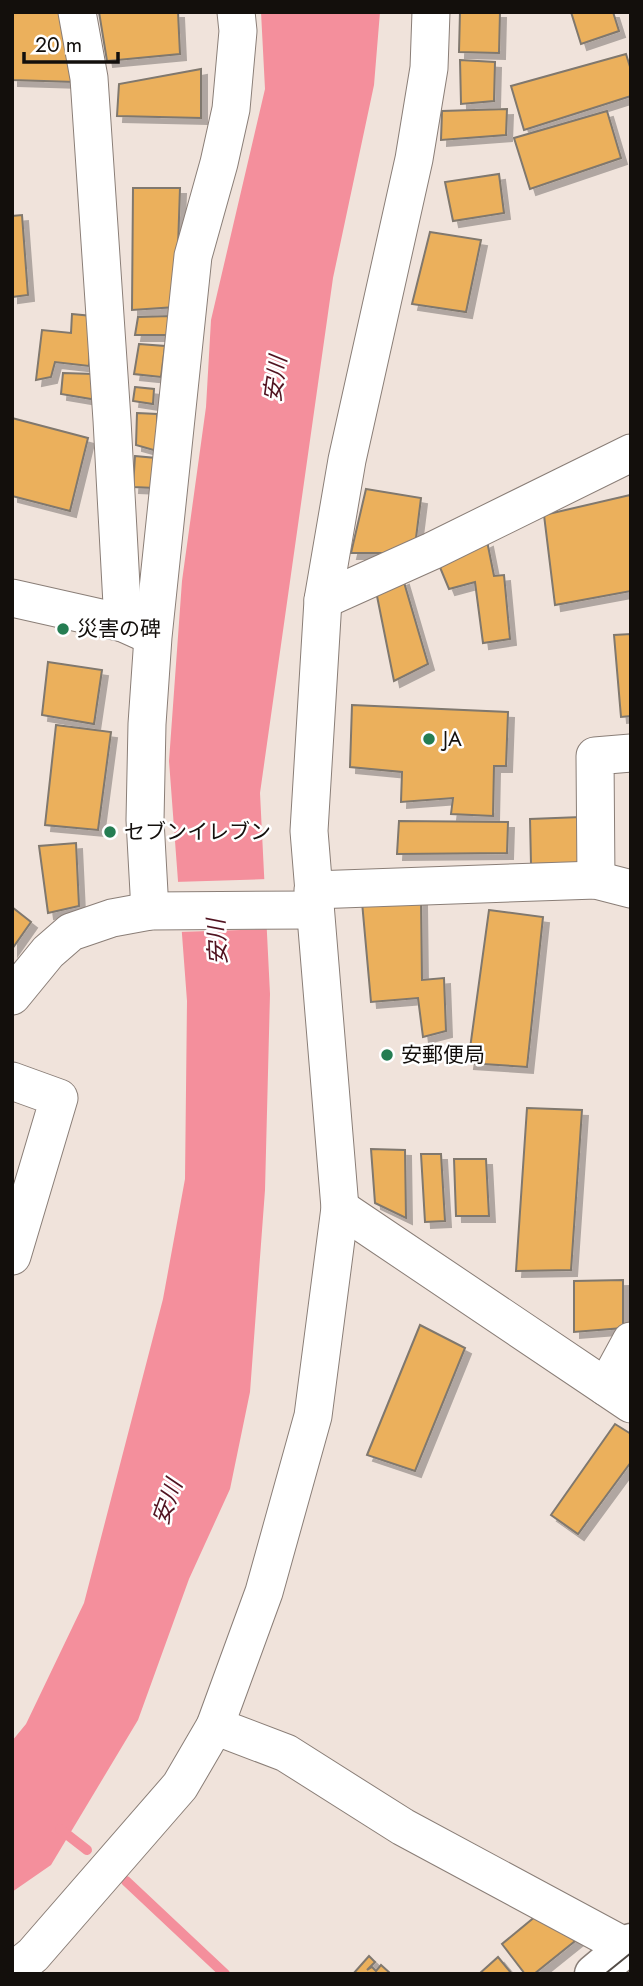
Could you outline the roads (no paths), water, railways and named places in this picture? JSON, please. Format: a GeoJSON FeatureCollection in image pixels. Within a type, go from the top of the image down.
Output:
{"type":"FeatureCollection","features":[{"type":"Feature","properties":{"kind":"main road"},"geometry":{"type":"LineString","coordinates":[[594,1974],[629,1945]]}},
{"type":"Feature","properties":{"kind":"street"},"geometry":{"type":"LineString","coordinates":[[77,12],[90,92],[113,419],[147,724],[145,820],[160,911]]}},
{"type":"Feature","properties":{"kind":"street"},"geometry":{"type":"LineString","coordinates":[[138,630],[193,256],[231,109],[236,12]]}},
{"type":"Feature","properties":{"kind":"street"},"geometry":{"type":"LineString","coordinates":[[32,1967],[180,1786],[215,1726],[264,1592],[313,1416],[341,1208],[310,904],[309,831],[323,600],[347,460],[414,159],[429,68],[431,12]]}},
{"type":"Feature","properties":{"kind":"street"},"geometry":{"type":"LineString","coordinates":[[323,600],[432,551],[631,453]]}},
{"type":"Feature","properties":{"kind":"street"},"geometry":{"type":"LineString","coordinates":[[12,598],[138,630]]}},
{"type":"Feature","properties":{"kind":"street"},"geometry":{"type":"LineString","coordinates":[[12,996],[48,952],[71,932],[113,918],[160,911],[614,884],[595,756],[631,753]]}},
{"type":"Feature","properties":{"kind":"street"},"geometry":{"type":"LineString","coordinates":[[12,1081],[59,1098],[12,1256]]}},
{"type":"Feature","properties":{"kind":"street"},"geometry":{"type":"LineString","coordinates":[[341,1208],[618,1395],[631,1341]]}},
{"type":"Feature","properties":{"kind":"street"},"geometry":{"type":"LineString","coordinates":[[215,1726],[286,1753],[403,1827],[629,1945]]}},
{"type":"Feature","properties":{"kind":"water","name":"安川"},"geometry":{"type":"Polygon","coordinates":[[[261,12],[380,12],[374,85],[333,278],[260,793],[270,994],[265,1190],[250,1392],[230,1489],[189,1579],[138,1720],[51,1865],[12,1892],[12,1741],[26,1724],[84,1603],[163,1299],[185,1179],[187,1001],[169,761],[182,581],[206,407],[211,320],[265,89],[261,12]]]}},
{"type":"Feature","properties":{"kind":"waterway"},"geometry":{"type":"LineString","coordinates":[[60,1829],[87,1850]]}},
{"type":"Feature","properties":{"kind":"waterway"},"geometry":{"type":"LineString","coordinates":[[126,1881],[225,1974]]}},
{"type":"Feature","properties":{"kind":"tram line"},"geometry":{"type":"LineString","coordinates":[[605,1974],[631,1953]]}},
{"type":"Feature","properties":{"kind":"place","name":"災害の碑"},"geometry":{"type":"Point","coordinates":[63,629]}},
{"type":"Feature","properties":{"kind":"place","name":"JA"},"geometry":{"type":"Point","coordinates":[429,739]}},
{"type":"Feature","properties":{"kind":"place","name":"セブンイレブン"},"geometry":{"type":"Point","coordinates":[110,832]}},
{"type":"Feature","properties":{"kind":"place","name":"安郵便局"},"geometry":{"type":"Point","coordinates":[387,1055]}}]}
